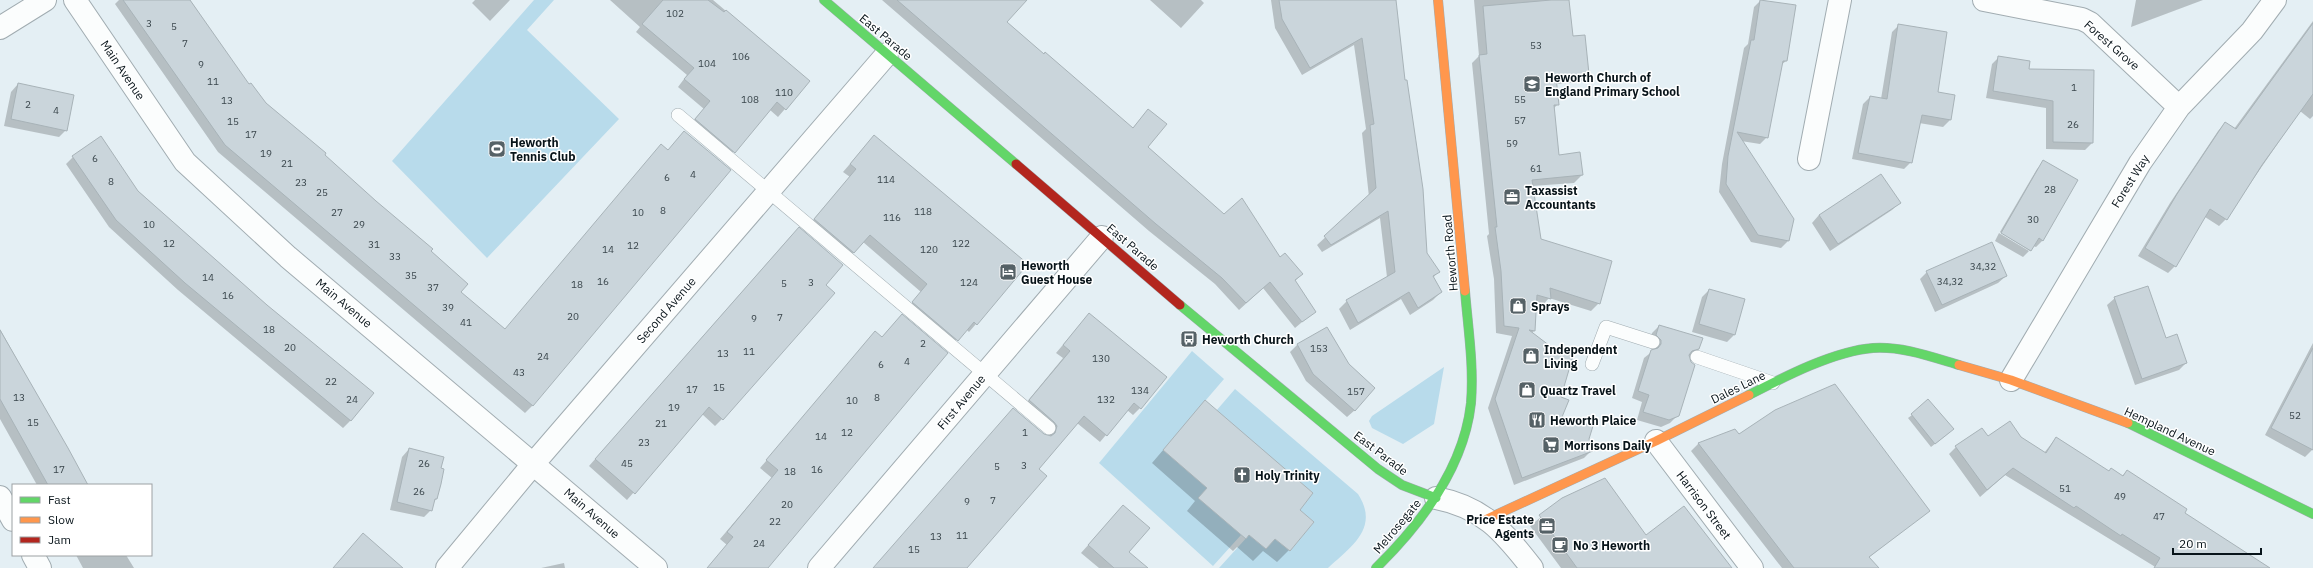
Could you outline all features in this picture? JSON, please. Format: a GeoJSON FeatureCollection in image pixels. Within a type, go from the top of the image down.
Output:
{"type":"FeatureCollection","features":[{"type":"Feature","properties":{"kind":"street"},"geometry":{"type":"LineString","coordinates":[[0,28],[45,0]]}},
{"type":"Feature","properties":{"kind":"street","name":"Main Avenue"},"geometry":{"type":"LineString","coordinates":[[75,0],[185,162],[288,257],[534,463],[656,568]]}},
{"type":"Feature","properties":{"kind":"street","name":"East Parade"},"geometry":{"type":"LineString","coordinates":[[824,0],[1231,349],[1293,397],[1378,469],[1402,485],[1436,498]]}},
{"type":"Feature","properties":{"kind":"street","name":"Heworth Road"},"geometry":{"type":"LineString","coordinates":[[1436,498],[1459,452],[1466,427],[1469,412],[1472,368],[1438,0]]}},
{"type":"Feature","properties":{"kind":"street"},"geometry":{"type":"LineString","coordinates":[[1809,159],[1840,0]]}},
{"type":"Feature","properties":{"kind":"street","name":"Forest Grove"},"geometry":{"type":"LineString","coordinates":[[1984,0],[2082,19],[2090,23],[2179,107]]}},
{"type":"Feature","properties":{"kind":"street","name":"Forest Way"},"geometry":{"type":"LineString","coordinates":[[2011,380],[2140,163],[2179,107],[2252,31],[2275,0]]}},
{"type":"Feature","properties":{"kind":"street","name":"Second Avenue"},"geometry":{"type":"LineString","coordinates":[[447,568],[534,463],[887,54]]}},
{"type":"Feature","properties":{"kind":"street","name":"First Avenue"},"geometry":{"type":"LineString","coordinates":[[819,568],[1102,237]]}},
{"type":"Feature","properties":{"kind":"street","name":"Dales Lane"},"geometry":{"type":"LineString","coordinates":[[1487,519],[1656,441],[1773,383],[1848,351],[1874,348],[1896,349],[1938,359],[2011,380]]}},
{"type":"Feature","properties":{"kind":"street","name":"Hempland Avenue"},"geometry":{"type":"LineString","coordinates":[[2011,380],[2143,429],[2313,514]]}},
{"type":"Feature","properties":{"kind":"street","name":"Harrison Street"},"geometry":{"type":"LineString","coordinates":[[1656,441],[1752,568]]}},
{"type":"Feature","properties":{"kind":"street"},"geometry":{"type":"LineString","coordinates":[[0,497],[12,518]]}},
{"type":"Feature","properties":{"kind":"street"},"geometry":{"type":"LineString","coordinates":[[1436,498],[1467,506],[1487,519],[1532,568]]}},
{"type":"Feature","properties":{"kind":"street","name":"Melrosegate"},"geometry":{"type":"LineString","coordinates":[[1376,568],[1417,524],[1436,498]]}},
{"type":"Feature","properties":{"kind":"street"},"geometry":{"type":"LineString","coordinates":[[33,556],[40,568]]}},
{"type":"Feature","properties":{"kind":"lane"},"geometry":{"type":"LineString","coordinates":[[678,115],[1049,428]]}},
{"type":"Feature","properties":{"kind":"lane"},"geometry":{"type":"LineString","coordinates":[[1592,364],[1606,327],[1653,342]]}},
{"type":"Feature","properties":{"kind":"lane"},"geometry":{"type":"LineString","coordinates":[[1697,357],[1773,383]]}},
{"type":"Feature","properties":{"kind":"shaded area","name":"Heworth Tennis Club"},"geometry":{"type":"Polygon","coordinates":[[[534,0],[554,0],[527,30],[619,119],[487,258],[392,161],[534,0]]]}},
{"type":"Feature","properties":{"kind":"shaded area"},"geometry":{"type":"Polygon","coordinates":[[[1192,351],[1224,379],[1163,450],[1207,488],[1241,535],[1213,566],[1099,463],[1192,351]]]}},
{"type":"Feature","properties":{"kind":"shaded area"},"geometry":{"type":"Polygon","coordinates":[[[1444,367],[1434,424],[1403,444],[1372,428],[1369,421],[1372,416],[1444,367]]]}},
{"type":"Feature","properties":{"kind":"shaded area"},"geometry":{"type":"Polygon","coordinates":[[[1235,389],[1358,494],[1364,506],[1366,517],[1364,527],[1360,536],[1353,544],[1328,568],[1219,568],[1249,535],[1266,549],[1275,539],[1290,551],[1314,522],[1293,504],[1313,493],[1290,473],[1210,418],[1235,389]]]}},
{"type":"Feature","properties":{"kind":"building"},"geometry":{"type":"Polygon","coordinates":[[[123,0],[190,0],[249,84],[251,83],[266,103],[326,153],[325,155],[376,201],[433,249],[431,251],[468,284],[461,292],[505,329],[661,144],[668,150],[684,131],[731,170],[533,406],[225,145],[123,0]]]}},
{"type":"Feature","properties":{"kind":"building"},"geometry":{"type":"Polygon","coordinates":[[[663,0],[708,0],[724,12],[726,10],[810,81],[786,110],[777,102],[735,153],[695,119],[710,101],[684,79],[694,68],[642,24],[663,0]]]}},
{"type":"Feature","properties":{"kind":"building"},"geometry":{"type":"Polygon","coordinates":[[[897,0],[1027,0],[1007,22],[1044,54],[1045,52],[1133,128],[1148,109],[1167,124],[1148,147],[1224,214],[1242,198],[1280,257],[1285,253],[1303,274],[1295,280],[1316,312],[1302,322],[1270,282],[1246,303],[1222,278],[1156,224],[897,0]]]}},
{"type":"Feature","properties":{"kind":"building"},"geometry":{"type":"Polygon","coordinates":[[[1279,0],[1396,0],[1405,80],[1407,80],[1423,189],[1427,253],[1440,272],[1433,276],[1442,292],[1418,308],[1409,292],[1358,323],[1346,300],[1395,272],[1388,211],[1331,245],[1324,236],[1376,188],[1370,125],[1374,124],[1362,38],[1310,68],[1282,19],[1279,0]]]}},
{"type":"Feature","properties":{"kind":"building"},"geometry":{"type":"Polygon","coordinates":[[[1551,0],[1569,0],[1573,36],[1585,35],[1589,74],[1556,77],[1559,105],[1554,105],[1559,155],[1580,152],[1583,175],[1532,180],[1541,239],[1612,261],[1600,304],[1550,288],[1551,299],[1537,295],[1535,331],[1529,330],[1554,349],[1573,356],[1561,397],[1569,400],[1562,417],[1593,426],[1589,439],[1593,451],[1522,478],[1495,399],[1519,328],[1504,326],[1501,271],[1495,227],[1497,227],[1479,55],[1487,54],[1483,6],[1551,0]]]}},
{"type":"Feature","properties":{"kind":"building"},"geometry":{"type":"Polygon","coordinates":[[[1760,0],[1796,5],[1787,61],[1783,61],[1768,138],[1737,132],[1794,219],[1789,241],[1758,235],[1726,184],[1728,156],[1751,40],[1754,40],[1760,0]]]}},
{"type":"Feature","properties":{"kind":"building"},"geometry":{"type":"Polygon","coordinates":[[[2313,23],[2313,94],[2262,165],[2227,220],[2210,209],[2176,267],[2145,248],[2177,194],[2225,122],[2236,129],[2313,23]]]}},
{"type":"Feature","properties":{"kind":"building"},"geometry":{"type":"Polygon","coordinates":[[[1898,24],[1947,32],[1938,92],[1955,95],[1951,120],[1922,115],[1912,163],[1858,153],[1870,96],[1887,99],[1898,24]]]}},
{"type":"Feature","properties":{"kind":"building"},"geometry":{"type":"Polygon","coordinates":[[[1998,56],[2030,61],[2029,69],[2094,70],[2093,143],[2053,142],[2053,101],[1993,91],[1998,56]]]}},
{"type":"Feature","properties":{"kind":"building"},"geometry":{"type":"Polygon","coordinates":[[[18,83],[74,95],[67,131],[11,119],[18,83]]]}},
{"type":"Feature","properties":{"kind":"building"},"geometry":{"type":"Polygon","coordinates":[[[874,135],[1028,264],[977,325],[974,322],[958,341],[912,302],[927,284],[870,235],[854,253],[814,219],[856,169],[850,164],[874,135]]]}},
{"type":"Feature","properties":{"kind":"building"},"geometry":{"type":"Polygon","coordinates":[[[101,136],[138,191],[267,305],[374,393],[351,421],[185,283],[116,220],[72,156],[101,136]]]}},
{"type":"Feature","properties":{"kind":"building"},"geometry":{"type":"Polygon","coordinates":[[[2043,160],[2078,180],[2043,241],[2039,238],[2031,251],[2001,233],[2043,160]]]}},
{"type":"Feature","properties":{"kind":"building"},"geometry":{"type":"Polygon","coordinates":[[[1881,174],[1901,203],[1838,244],[1819,215],[1881,174]]]}},
{"type":"Feature","properties":{"kind":"building"},"geometry":{"type":"Polygon","coordinates":[[[799,227],[843,265],[826,285],[835,293],[723,420],[709,407],[635,494],[595,459],[799,227]]]}},
{"type":"Feature","properties":{"kind":"building"},"geometry":{"type":"Polygon","coordinates":[[[1992,242],[2007,276],[1942,305],[1926,271],[1992,242]]]}},
{"type":"Feature","properties":{"kind":"building"},"geometry":{"type":"Polygon","coordinates":[[[2148,286],[2166,338],[2177,334],[2187,363],[2142,379],[2114,297],[2148,286]]]}},
{"type":"Feature","properties":{"kind":"building"},"geometry":{"type":"Polygon","coordinates":[[[1709,289],[1745,299],[1735,335],[1699,324],[1709,289]]]}},
{"type":"Feature","properties":{"kind":"building"},"geometry":{"type":"Polygon","coordinates":[[[1089,313],[1167,377],[1141,409],[1134,403],[1107,436],[1084,416],[1039,469],[1047,476],[967,568],[873,568],[1013,408],[1044,434],[1051,436],[1055,433],[1057,426],[1054,422],[1029,400],[1070,351],[1063,345],[1089,313]]]}},
{"type":"Feature","properties":{"kind":"building"},"geometry":{"type":"Polygon","coordinates":[[[902,314],[948,353],[768,568],[707,568],[733,537],[727,532],[778,470],[766,460],[875,331],[882,337],[902,314]]]}},
{"type":"Feature","properties":{"kind":"building"},"geometry":{"type":"Polygon","coordinates":[[[1659,325],[1703,338],[1699,349],[1692,351],[1689,355],[1691,362],[1695,365],[1679,416],[1669,420],[1643,412],[1649,395],[1638,391],[1651,350],[1658,348],[1661,344],[1661,340],[1656,335],[1659,325]]]}},
{"type":"Feature","properties":{"kind":"building"},"geometry":{"type":"Polygon","coordinates":[[[1327,327],[1349,364],[1375,388],[1355,411],[1313,374],[1297,344],[1327,327]]]}},
{"type":"Feature","properties":{"kind":"building"},"geometry":{"type":"Polygon","coordinates":[[[0,330],[87,484],[47,484],[0,399],[0,330]]]}},
{"type":"Feature","properties":{"kind":"building"},"geometry":{"type":"Polygon","coordinates":[[[2313,348],[2313,450],[2271,428],[2313,348]]]}},
{"type":"Feature","properties":{"kind":"building"},"geometry":{"type":"Polygon","coordinates":[[[1835,384],[1930,511],[1869,557],[1879,568],[1794,568],[1698,443],[1735,429],[1739,434],[1775,410],[1835,384]]]}},
{"type":"Feature","properties":{"kind":"building"},"geometry":{"type":"Polygon","coordinates":[[[1928,399],[1954,429],[1935,444],[1911,414],[1928,399]]]}},
{"type":"Feature","properties":{"kind":"building","name":"Holy Trinity"},"geometry":{"type":"Polygon","coordinates":[[[1205,400],[1313,493],[1300,510],[1314,522],[1290,551],[1275,539],[1266,549],[1249,535],[1246,539],[1198,498],[1207,488],[1163,450],[1205,400]]]}},
{"type":"Feature","properties":{"kind":"building"},"geometry":{"type":"Polygon","coordinates":[[[2010,421],[2021,437],[2046,453],[2056,437],[2109,471],[2111,468],[2123,476],[2127,470],[2187,509],[2185,513],[2270,568],[2154,568],[2160,558],[2122,534],[2121,536],[2076,506],[2074,508],[2013,468],[1987,490],[1955,446],[1982,428],[1988,436],[2010,421]]]}},
{"type":"Feature","properties":{"kind":"building"},"geometry":{"type":"Polygon","coordinates":[[[409,448],[444,457],[441,468],[444,469],[441,484],[432,511],[397,502],[409,448]]]}},
{"type":"Feature","properties":{"kind":"building"},"geometry":{"type":"Polygon","coordinates":[[[1605,478],[1646,535],[1684,506],[1732,568],[1577,568],[1539,515],[1562,498],[1605,478]]]}},
{"type":"Feature","properties":{"kind":"building"},"geometry":{"type":"Polygon","coordinates":[[[1123,505],[1150,528],[1129,552],[1148,568],[1114,568],[1088,545],[1123,505]]]}},
{"type":"Feature","properties":{"kind":"building"},"geometry":{"type":"Polygon","coordinates":[[[363,533],[403,568],[333,568],[363,533]]]}},
{"type":"Feature","properties":{"kind":"traffic: fast"},"geometry":{"type":"LineString","coordinates":[[824,0],[1016,164]]}},
{"type":"Feature","properties":{"kind":"traffic: fast"},"geometry":{"type":"LineString","coordinates":[[1376,568],[1393,551],[1424,514],[1450,472],[1460,450],[1467,427],[1472,389],[1465,291]]}},
{"type":"Feature","properties":{"kind":"traffic: fast"},"geometry":{"type":"LineString","coordinates":[[1180,305],[1378,469],[1402,485],[1436,498]]}},
{"type":"Feature","properties":{"kind":"traffic: fast"},"geometry":{"type":"LineString","coordinates":[[1749,395],[1778,380],[1826,359],[1858,350],[1873,348],[1906,350],[1959,365]]}},
{"type":"Feature","properties":{"kind":"traffic: fast"},"geometry":{"type":"LineString","coordinates":[[2128,423],[2313,514]]}},
{"type":"Feature","properties":{"kind":"traffic: slow"},"geometry":{"type":"LineString","coordinates":[[1438,0],[1465,291]]}},
{"type":"Feature","properties":{"kind":"traffic: slow"},"geometry":{"type":"LineString","coordinates":[[1959,365],[2011,380],[2128,423]]}},
{"type":"Feature","properties":{"kind":"traffic: slow"},"geometry":{"type":"LineString","coordinates":[[1487,519],[1656,441],[1749,395]]}},
{"type":"Feature","properties":{"kind":"traffic: jam"},"geometry":{"type":"LineString","coordinates":[[1016,164],[1180,305]]}},
{"type":"Feature","properties":{"kind":"place","name":"Heworth Church of England Primary School"},"geometry":{"type":"Point","coordinates":[1532,84]}},
{"type":"Feature","properties":{"kind":"place","name":"Heworth Tennis Club"},"geometry":{"type":"Point","coordinates":[497,149]}},
{"type":"Feature","properties":{"kind":"place","name":"Taxassist Accountants"},"geometry":{"type":"Point","coordinates":[1512,197]}},
{"type":"Feature","properties":{"kind":"place","name":"Heworth Guest House"},"geometry":{"type":"Point","coordinates":[1008,272]}},
{"type":"Feature","properties":{"kind":"place","name":"Sprays"},"geometry":{"type":"Point","coordinates":[1518,306]}},
{"type":"Feature","properties":{"kind":"place","name":"Heworth Church"},"geometry":{"type":"Point","coordinates":[1189,339]}},
{"type":"Feature","properties":{"kind":"place","name":"Independent Living"},"geometry":{"type":"Point","coordinates":[1531,356]}},
{"type":"Feature","properties":{"kind":"place","name":"Quartz Travel"},"geometry":{"type":"Point","coordinates":[1527,390]}},
{"type":"Feature","properties":{"kind":"place","name":"Heworth Plaice"},"geometry":{"type":"Point","coordinates":[1537,420]}},
{"type":"Feature","properties":{"kind":"place","name":"Morrisons Daily"},"geometry":{"type":"Point","coordinates":[1551,445]}},
{"type":"Feature","properties":{"kind":"place","name":"Holy Trinity"},"geometry":{"type":"Point","coordinates":[1242,475]}},
{"type":"Feature","properties":{"kind":"place","name":"Price Estate Agents"},"geometry":{"type":"Point","coordinates":[1547,526]}},
{"type":"Feature","properties":{"kind":"place","name":"No 3 Heworth"},"geometry":{"type":"Point","coordinates":[1560,545]}}]}
